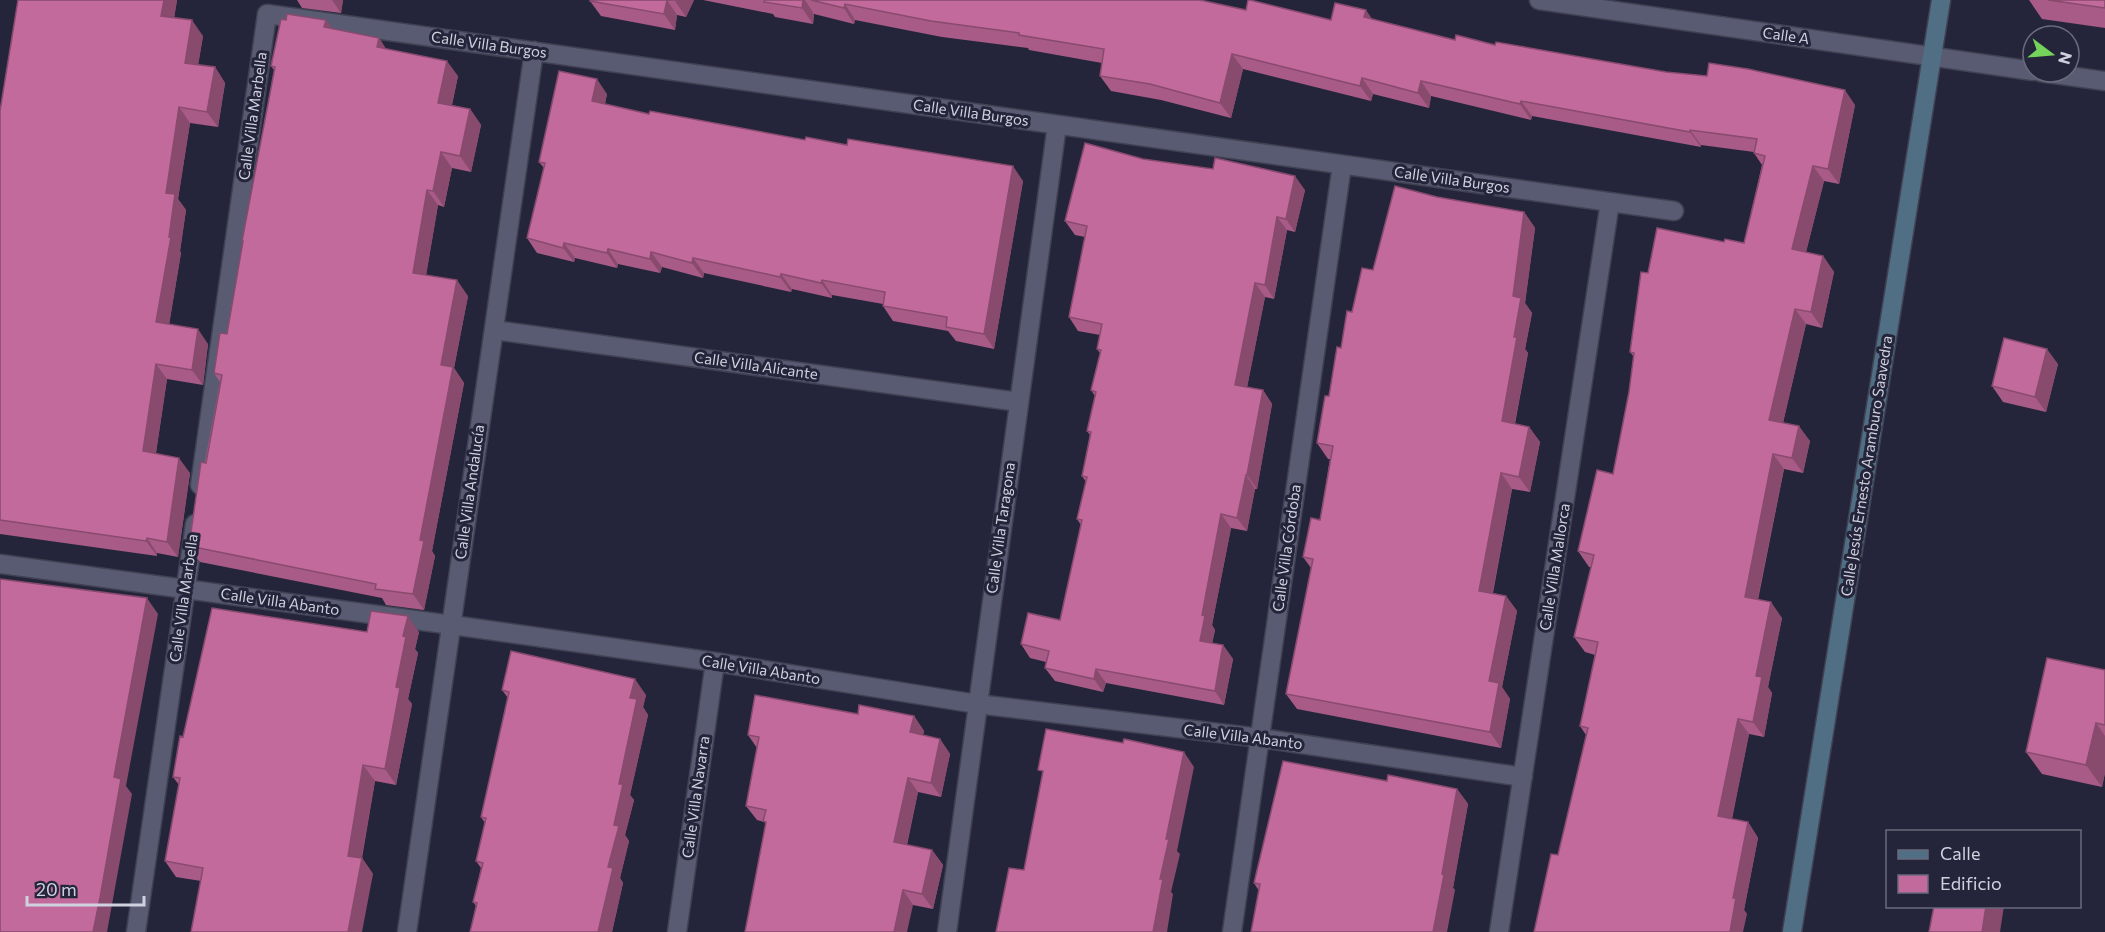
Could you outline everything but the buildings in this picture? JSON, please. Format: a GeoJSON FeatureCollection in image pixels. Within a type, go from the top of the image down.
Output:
{"type":"FeatureCollection","features":[{"type":"Feature","properties":{"kind":"street","name":"Calle A"},"geometry":{"type":"LineString","coordinates":[[1539,0],[2021,69]]}},
{"type":"Feature","properties":{"kind":"street","name":"Calle Jesús Ernesto Aramburo Saavedra"},"geometry":{"type":"LineString","coordinates":[[1792,932],[1941,0]]}},
{"type":"Feature","properties":{"kind":"street","name":"Calle Villa Burgos"},"geometry":{"type":"LineString","coordinates":[[267,14],[1674,211]]}},
{"type":"Feature","properties":{"kind":"street","name":"Calle Villa Marbella"},"geometry":{"type":"LineString","coordinates":[[136,932],[267,14]]}},
{"type":"Feature","properties":{"kind":"street","name":"Calle Villa Andalucía"},"geometry":{"type":"LineString","coordinates":[[407,932],[534,51]]}},
{"type":"Feature","properties":{"kind":"street"},"geometry":{"type":"LineString","coordinates":[[2081,78],[2105,81]]}},
{"type":"Feature","properties":{"kind":"street","name":"Calle Villa Taragona"},"geometry":{"type":"LineString","coordinates":[[946,932],[1056,125]]}},
{"type":"Feature","properties":{"kind":"street","name":"Calle Villa Córdoba"},"geometry":{"type":"LineString","coordinates":[[1232,932],[1342,165]]}},
{"type":"Feature","properties":{"kind":"street","name":"Calle Villa Mallorca"},"geometry":{"type":"LineString","coordinates":[[1499,932],[1610,202]]}},
{"type":"Feature","properties":{"kind":"street","name":"Calle Villa Alicante"},"geometry":{"type":"LineString","coordinates":[[494,330],[1019,402]]}},
{"type":"Feature","properties":{"kind":"street","name":"Calle Villa Abanto"},"geometry":{"type":"LineString","coordinates":[[0,564],[715,662],[977,704],[1260,738],[1522,777]]}},
{"type":"Feature","properties":{"kind":"street","name":"Calle Villa Navarra"},"geometry":{"type":"LineString","coordinates":[[676,932],[715,662]]}}]}
